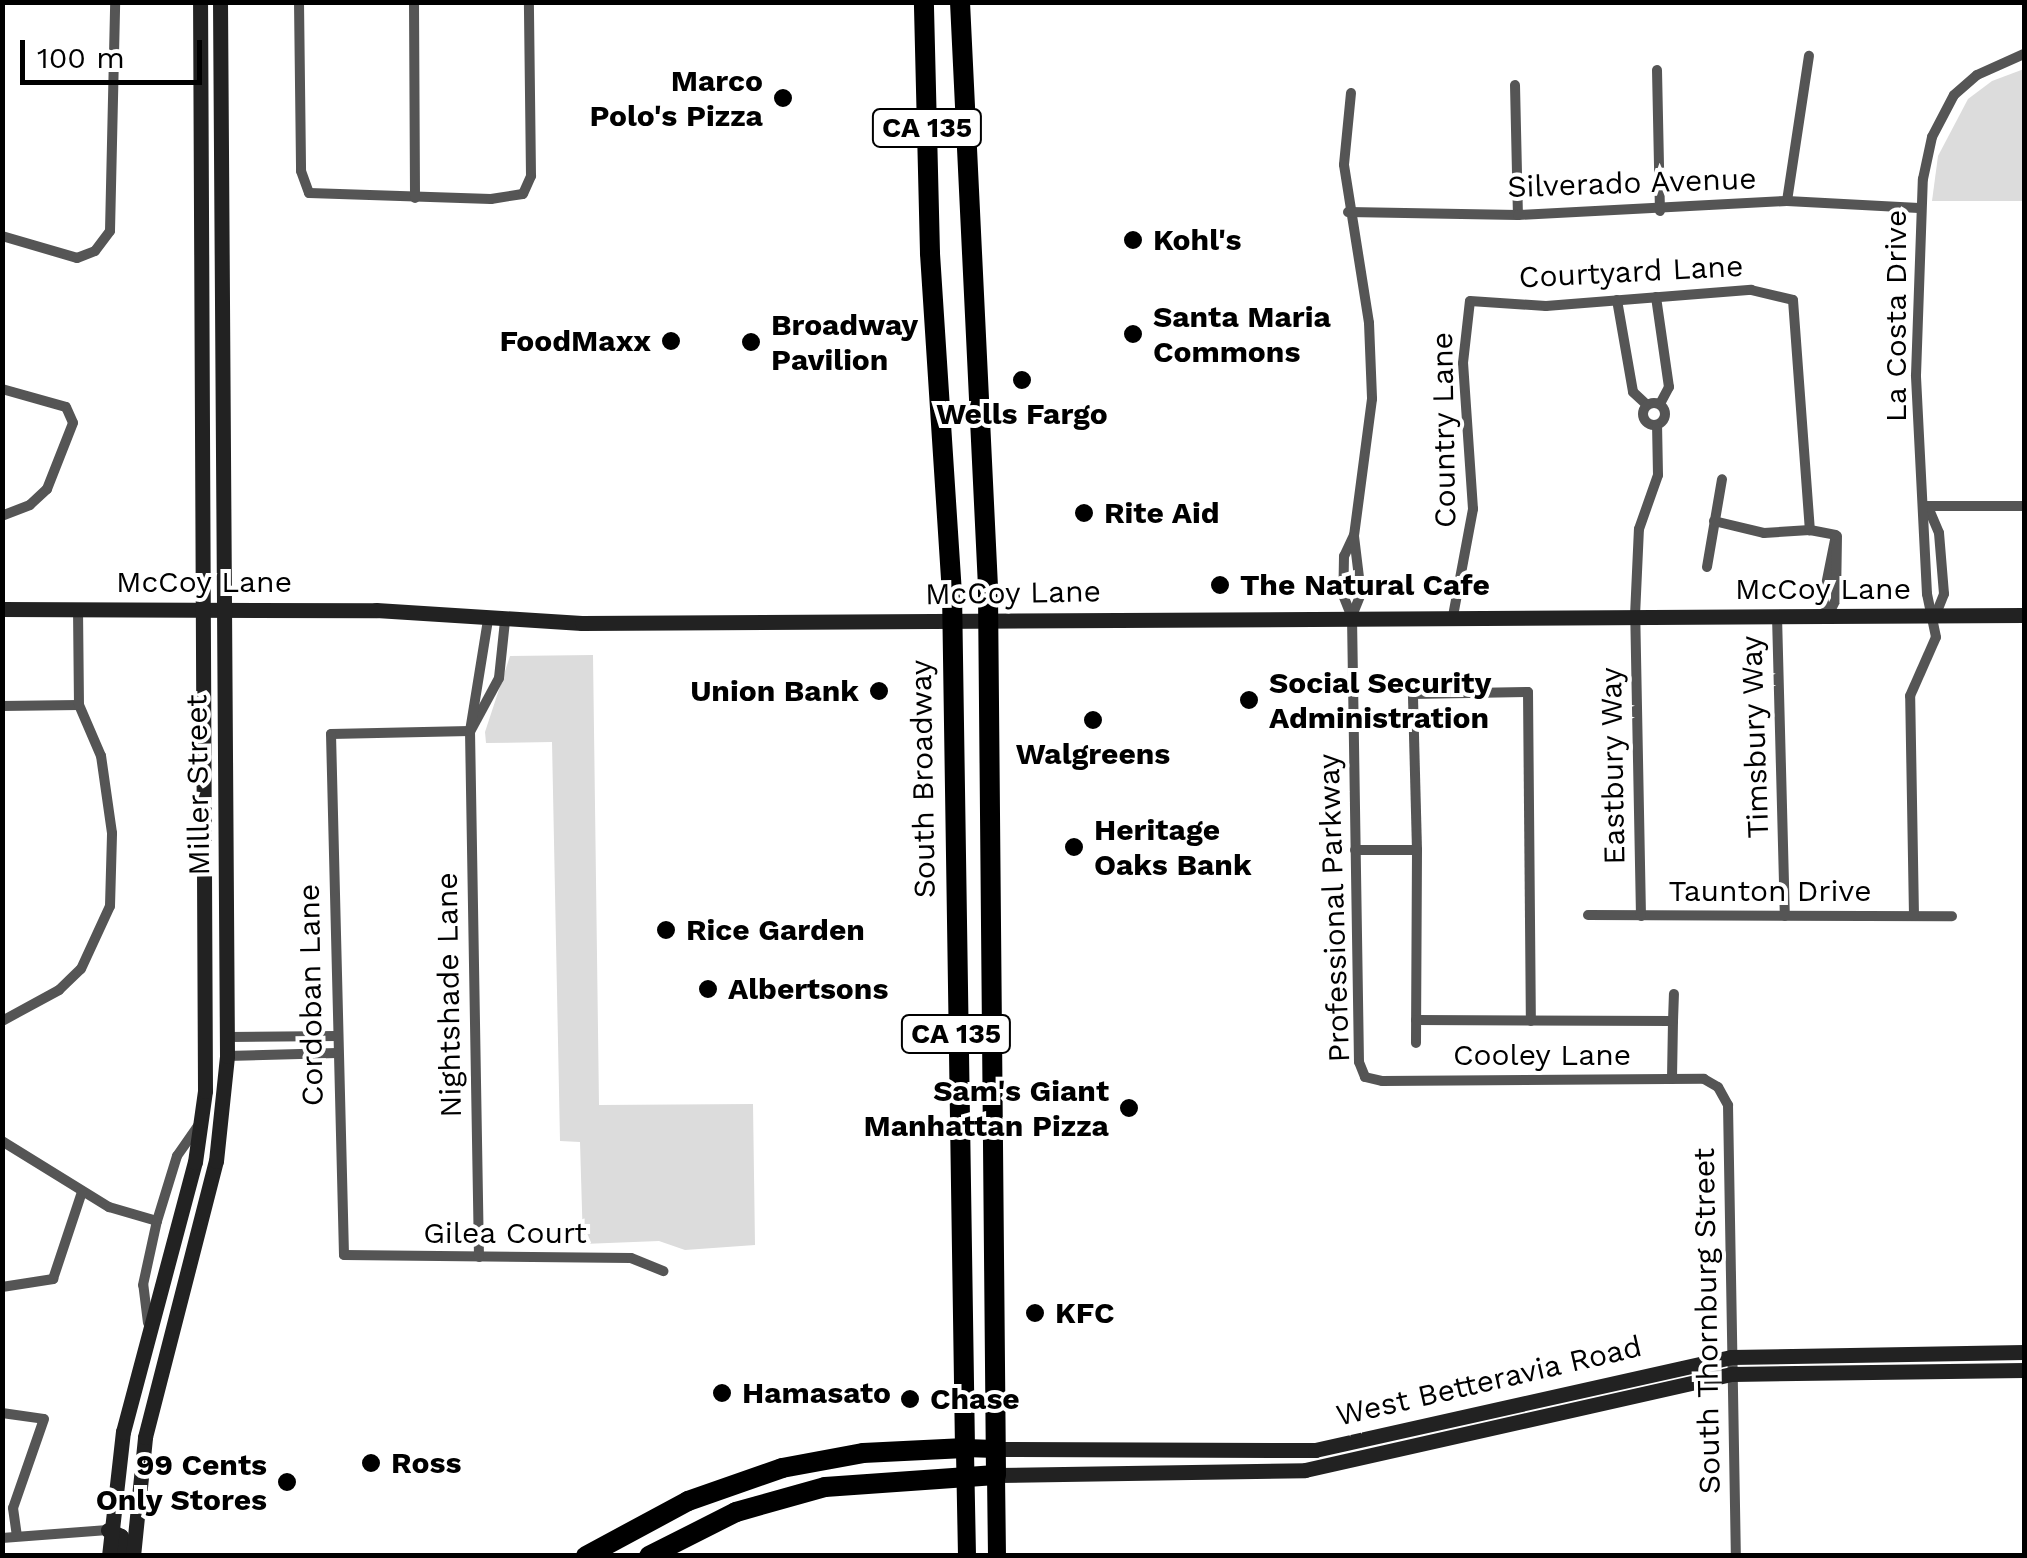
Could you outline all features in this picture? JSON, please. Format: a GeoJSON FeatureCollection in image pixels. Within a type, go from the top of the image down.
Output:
{"type":"FeatureCollection","features":[{"type":"Feature","properties":{"kind":"highway","name":"South Broadway"},"geometry":{"type":"LineString","coordinates":[[924,2],[930,253],[952,621],[965,1448]]}},
{"type":"Feature","properties":{"kind":"highway","name":"South Broadway"},"geometry":{"type":"LineString","coordinates":[[960,2],[988,621],[996,1475]]}},
{"type":"Feature","properties":{"kind":"highway"},"geometry":{"type":"LineString","coordinates":[[955,924],[989,925]]}},
{"type":"Feature","properties":{"kind":"highway"},"geometry":{"type":"LineString","coordinates":[[586,1556],[688,1502],[782,1468],[863,1452],[965,1448]]}},
{"type":"Feature","properties":{"kind":"highway","name":"West Betteravia Road"},"geometry":{"type":"LineString","coordinates":[[649,1556],[711,1523],[789,1496],[900,1478],[996,1475]]}},
{"type":"Feature","properties":{"kind":"main road","name":"West Betteravia Road"},"geometry":{"type":"LineString","coordinates":[[965,1448],[995,1449]]}},
{"type":"Feature","properties":{"kind":"main road","name":"South Broadway"},"geometry":{"type":"LineString","coordinates":[[965,1448],[967,1556]]}},
{"type":"Feature","properties":{"kind":"main road","name":"South Broadway"},"geometry":{"type":"LineString","coordinates":[[996,1475],[997,1556]]}},
{"type":"Feature","properties":{"kind":"street"},"geometry":{"type":"LineString","coordinates":[[2,236],[77,258],[95,251],[110,231],[115,2]]}},
{"type":"Feature","properties":{"kind":"street","name":"Miller Street"},"geometry":{"type":"LineString","coordinates":[[109,1556],[108,1530],[123,1432],[201,1122],[206,1028],[200,608],[200,2]]}},
{"type":"Feature","properties":{"kind":"street","name":"Miller Street"},"geometry":{"type":"LineString","coordinates":[[133,1556],[145,1437],[216,1162],[227,1056],[220,2]]}},
{"type":"Feature","properties":{"kind":"street"},"geometry":{"type":"LineString","coordinates":[[299,2],[301,171],[309,193],[415,198],[523,194],[531,176],[529,2]]}},
{"type":"Feature","properties":{"kind":"street"},"geometry":{"type":"LineString","coordinates":[[414,2],[415,198]]}},
{"type":"Feature","properties":{"kind":"street","name":"La Costa Drive"},"geometry":{"type":"LineString","coordinates":[[1935,616],[1922,535],[1928,506],[1916,375],[1919,208],[1932,138],[1954,95],[1977,75],[2024,54]]}},
{"type":"Feature","properties":{"kind":"street"},"geometry":{"type":"LineString","coordinates":[[1787,201],[1810,56]]}},
{"type":"Feature","properties":{"kind":"street"},"geometry":{"type":"LineString","coordinates":[[1657,70],[1660,211]]}},
{"type":"Feature","properties":{"kind":"street"},"geometry":{"type":"LineString","coordinates":[[1515,85],[1518,215]]}},
{"type":"Feature","properties":{"kind":"street","name":"Professional Parkway"},"geometry":{"type":"LineString","coordinates":[[1351,94],[1344,165],[1348,212],[1369,323],[1372,398],[1354,534],[1361,594],[1352,617]]}},
{"type":"Feature","properties":{"kind":"street","name":"Silverado Avenue"},"geometry":{"type":"LineString","coordinates":[[1348,212],[1518,215],[1660,211],[1787,201],[1919,208]]}},
{"type":"Feature","properties":{"kind":"street","name":"Courtyard Lane"},"geometry":{"type":"LineString","coordinates":[[1470,301],[1546,306],[1750,290],[1792,300],[1810,530]]}},
{"type":"Feature","properties":{"kind":"street","name":"Eastbury Way"},"geometry":{"type":"LineString","coordinates":[[1642,916],[1635,616],[1639,528],[1658,475],[1657,425],[1666,415],[1660,404],[1669,387],[1656,298]]}},
{"type":"Feature","properties":{"kind":"street"},"geometry":{"type":"LineString","coordinates":[[1617,300],[1633,392],[1647,405],[1660,404]]}},
{"type":"Feature","properties":{"kind":"street","name":"Country Lane"},"geometry":{"type":"LineString","coordinates":[[1453,616],[1473,510],[1463,363],[1470,301]]}},
{"type":"Feature","properties":{"kind":"street"},"geometry":{"type":"LineString","coordinates":[[2,388],[50,399],[70,412],[70,437],[47,489],[30,506],[2,516]]}},
{"type":"Feature","properties":{"kind":"street"},"geometry":{"type":"LineString","coordinates":[[1647,405],[1645,421],[1657,425]]}},
{"type":"Feature","properties":{"kind":"street"},"geometry":{"type":"LineString","coordinates":[[1707,567],[1722,479]]}},
{"type":"Feature","properties":{"kind":"street"},"geometry":{"type":"LineString","coordinates":[[1928,506],[2024,506]]}},
{"type":"Feature","properties":{"kind":"street","name":"La Costa Drive"},"geometry":{"type":"LineString","coordinates":[[1928,506],[1940,533],[1944,594],[1935,616]]}},
{"type":"Feature","properties":{"kind":"street"},"geometry":{"type":"LineString","coordinates":[[1714,521],[1764,532],[1810,530],[1836,535],[1824,600],[1828,616]]}},
{"type":"Feature","properties":{"kind":"street","name":"Professional Parkway"},"geometry":{"type":"LineString","coordinates":[[1354,534],[1344,556],[1344,595],[1352,617],[1364,1077]]}},
{"type":"Feature","properties":{"kind":"street","name":"McCoy Lane"},"geometry":{"type":"LineString","coordinates":[[2,609],[223,608],[505,621],[2024,615]]}},
{"type":"Feature","properties":{"kind":"street"},"geometry":{"type":"LineString","coordinates":[[2,1021],[59,990],[81,969],[110,906],[105,773],[79,705],[78,610]]}},
{"type":"Feature","properties":{"kind":"street","name":"Timsbury Way"},"geometry":{"type":"LineString","coordinates":[[1777,616],[1785,916]]}},
{"type":"Feature","properties":{"kind":"street"},"geometry":{"type":"LineString","coordinates":[[1914,916],[1910,696],[1934,651],[1935,616]]}},
{"type":"Feature","properties":{"kind":"street","name":"Nightshade Lane"},"geometry":{"type":"LineString","coordinates":[[479,1258],[470,731],[488,620]]}},
{"type":"Feature","properties":{"kind":"street","name":"Nightshade Lane"},"geometry":{"type":"LineString","coordinates":[[470,731],[499,678],[505,621]]}},
{"type":"Feature","properties":{"kind":"street"},"geometry":{"type":"LineString","coordinates":[[1416,1044],[1413,694],[1528,692],[1532,1021]]}},
{"type":"Feature","properties":{"kind":"street"},"geometry":{"type":"LineString","coordinates":[[2,706],[79,705]]}},
{"type":"Feature","properties":{"kind":"street","name":"Cordoban Lane"},"geometry":{"type":"LineString","coordinates":[[344,1256],[331,734],[470,731]]}},
{"type":"Feature","properties":{"kind":"street"},"geometry":{"type":"LineString","coordinates":[[1356,850],[1417,850]]}},
{"type":"Feature","properties":{"kind":"street","name":"Taunton Drive"},"geometry":{"type":"LineString","coordinates":[[1588,916],[1952,916]]}},
{"type":"Feature","properties":{"kind":"street"},"geometry":{"type":"LineString","coordinates":[[1672,1080],[1674,994]]}},
{"type":"Feature","properties":{"kind":"street"},"geometry":{"type":"LineString","coordinates":[[1416,1020],[1673,1021]]}},
{"type":"Feature","properties":{"kind":"street"},"geometry":{"type":"LineString","coordinates":[[228,1037],[337,1036]]}},
{"type":"Feature","properties":{"kind":"street"},"geometry":{"type":"LineString","coordinates":[[227,1056],[338,1053]]}},
{"type":"Feature","properties":{"kind":"street","name":"Cooley Lane"},"geometry":{"type":"LineString","coordinates":[[1364,1077],[1704,1079],[1718,1087]]}},
{"type":"Feature","properties":{"kind":"street","name":"South Thornburg Street"},"geometry":{"type":"LineString","coordinates":[[1718,1087],[1728,1106],[1736,1556]]}},
{"type":"Feature","properties":{"kind":"street","name":"Miller Street"},"geometry":{"type":"LineString","coordinates":[[150,1335],[143,1286],[157,1220],[177,1156],[201,1122]]}},
{"type":"Feature","properties":{"kind":"street"},"geometry":{"type":"LineString","coordinates":[[2,1141],[82,1192],[157,1220]]}},
{"type":"Feature","properties":{"kind":"street"},"geometry":{"type":"LineString","coordinates":[[2,1288],[53,1279],[82,1192]]}},
{"type":"Feature","properties":{"kind":"street","name":"Gilea Court"},"geometry":{"type":"LineString","coordinates":[[344,1256],[631,1258],[664,1271]]}},
{"type":"Feature","properties":{"kind":"street","name":"West Betteravia Road"},"geometry":{"type":"LineString","coordinates":[[995,1449],[1315,1450],[1732,1365],[2024,1352]]}},
{"type":"Feature","properties":{"kind":"street","name":"West Betteravia Road"},"geometry":{"type":"LineString","coordinates":[[996,1475],[1332,1467],[1732,1365],[2024,1370]]}},
{"type":"Feature","properties":{"kind":"street"},"geometry":{"type":"LineString","coordinates":[[2,1413],[44,1419],[13,1508],[17,1536]]}},
{"type":"Feature","properties":{"kind":"street"},"geometry":{"type":"LineString","coordinates":[[2,1538],[108,1530],[121,1536],[123,1556]]}},
{"type":"Feature","properties":{"kind":"shaded area"},"geometry":{"type":"Polygon","coordinates":[[[2024,69],[2024,201],[1932,201],[1938,156],[1968,99],[1992,81],[2024,69]]]}},
{"type":"Feature","properties":{"kind":"shaded area"},"geometry":{"type":"Polygon","coordinates":[[[593,655],[599,1105],[753,1104],[755,1245],[685,1250],[659,1241],[583,1244],[580,1142],[560,1141],[552,742],[486,743],[485,732],[510,656],[593,655]]]}},
{"type":"Feature","properties":{"kind":"place","name":"Marco Polo's Pizza"},"geometry":{"type":"Point","coordinates":[783,98]}},
{"type":"Feature","properties":{"kind":"place","name":"Kohl's"},"geometry":{"type":"Point","coordinates":[1133,240]}},
{"type":"Feature","properties":{"kind":"place","name":"Santa Maria Commons"},"geometry":{"type":"Point","coordinates":[1133,334]}},
{"type":"Feature","properties":{"kind":"place","name":"FoodMaxx"},"geometry":{"type":"Point","coordinates":[671,341]}},
{"type":"Feature","properties":{"kind":"place","name":"Broadway Pavilion"},"geometry":{"type":"Point","coordinates":[751,342]}},
{"type":"Feature","properties":{"kind":"place","name":"Wells Fargo"},"geometry":{"type":"Point","coordinates":[1022,380]}},
{"type":"Feature","properties":{"kind":"place","name":"Rite Aid"},"geometry":{"type":"Point","coordinates":[1084,513]}},
{"type":"Feature","properties":{"kind":"place","name":"The Natural Cafe"},"geometry":{"type":"Point","coordinates":[1220,585]}},
{"type":"Feature","properties":{"kind":"place","name":"Union Bank"},"geometry":{"type":"Point","coordinates":[879,691]}},
{"type":"Feature","properties":{"kind":"place","name":"Social Security Administration"},"geometry":{"type":"Point","coordinates":[1249,700]}},
{"type":"Feature","properties":{"kind":"place","name":"Walgreens"},"geometry":{"type":"Point","coordinates":[1093,720]}},
{"type":"Feature","properties":{"kind":"place","name":"Heritage Oaks Bank"},"geometry":{"type":"Point","coordinates":[1074,847]}},
{"type":"Feature","properties":{"kind":"place","name":"Rice Garden"},"geometry":{"type":"Point","coordinates":[666,930]}},
{"type":"Feature","properties":{"kind":"place","name":"Albertsons"},"geometry":{"type":"Point","coordinates":[708,989]}},
{"type":"Feature","properties":{"kind":"place","name":"Sam's Giant Manhattan Pizza"},"geometry":{"type":"Point","coordinates":[1129,1108]}},
{"type":"Feature","properties":{"kind":"place","name":"KFC"},"geometry":{"type":"Point","coordinates":[1035,1313]}},
{"type":"Feature","properties":{"kind":"place","name":"Hamasato"},"geometry":{"type":"Point","coordinates":[722,1393]}},
{"type":"Feature","properties":{"kind":"place","name":"Chase"},"geometry":{"type":"Point","coordinates":[910,1399]}},
{"type":"Feature","properties":{"kind":"place","name":"Ross"},"geometry":{"type":"Point","coordinates":[371,1463]}},
{"type":"Feature","properties":{"kind":"place","name":"99 Cents Only Stores"},"geometry":{"type":"Point","coordinates":[287,1482]}}]}
